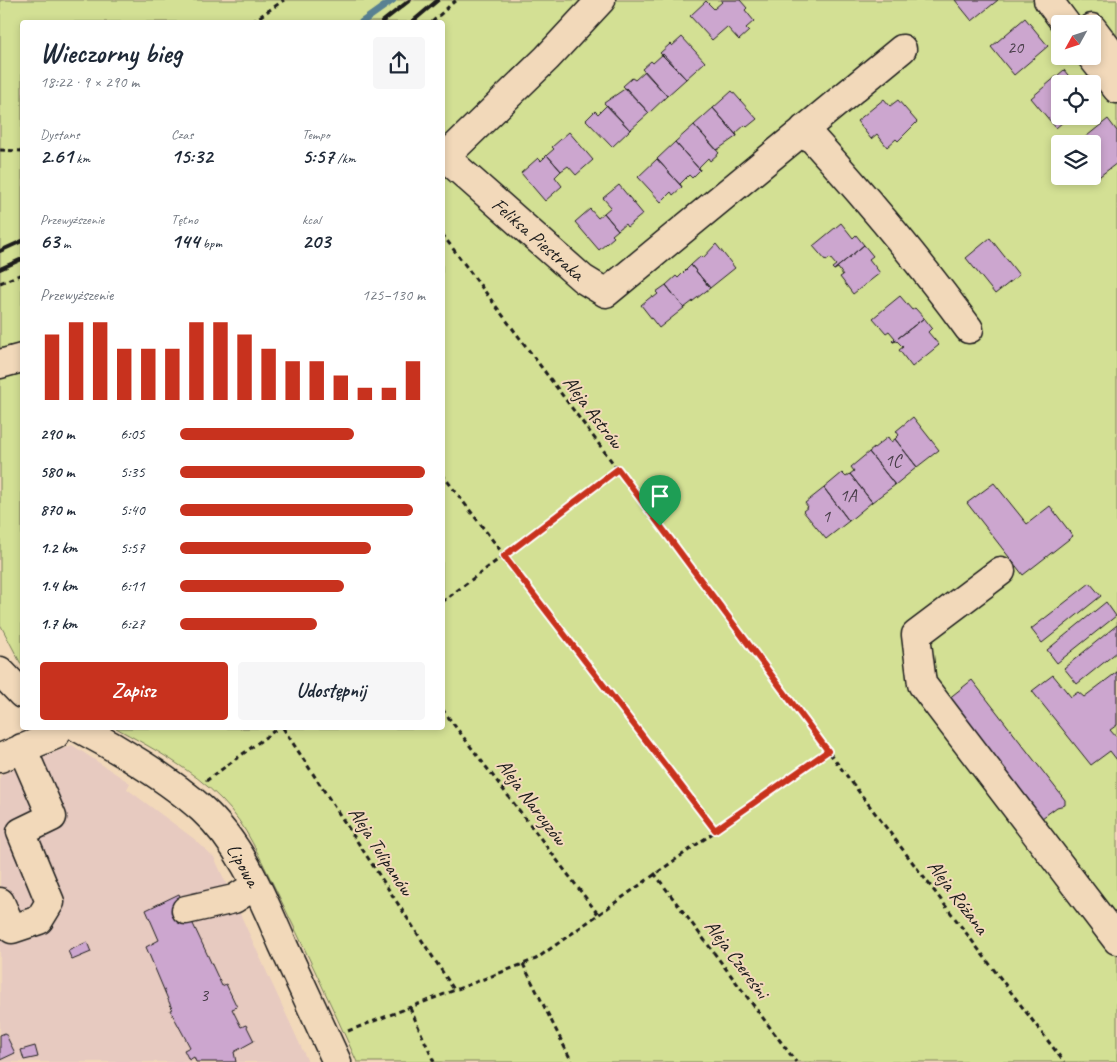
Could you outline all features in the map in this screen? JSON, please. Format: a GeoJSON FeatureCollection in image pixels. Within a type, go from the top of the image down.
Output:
{"type":"FeatureCollection","features":[{"type":"Feature","properties":{"kind":"street","name":"Feliksa Piestraka"},"geometry":{"type":"LineString","coordinates":[[445,158],[547,58],[601,0]]}},
{"type":"Feature","properties":{"kind":"street"},"geometry":{"type":"LineString","coordinates":[[1048,0],[1059,15]]}},
{"type":"Feature","properties":{"kind":"street"},"geometry":{"type":"LineString","coordinates":[[1071,0],[1082,15]]}},
{"type":"Feature","properties":{"kind":"street"},"geometry":{"type":"LineString","coordinates":[[1101,40],[1117,60]]}},
{"type":"Feature","properties":{"kind":"street","name":"Feliksa Piestraka"},"geometry":{"type":"LineString","coordinates":[[445,160],[583,279],[606,293],[902,49]]}},
{"type":"Feature","properties":{"kind":"street"},"geometry":{"type":"LineString","coordinates":[[1099,65],[1117,89]]}},
{"type":"Feature","properties":{"kind":"street"},"geometry":{"type":"LineString","coordinates":[[804,129],[876,208],[935,282],[969,329]]}},
{"type":"Feature","properties":{"kind":"street"},"geometry":{"type":"LineString","coordinates":[[0,364],[20,359]]}},
{"type":"Feature","properties":{"kind":"street"},"geometry":{"type":"LineString","coordinates":[[1001,570],[916,635],[922,684],[1117,940]]}},
{"type":"Feature","properties":{"kind":"street"},"geometry":{"type":"LineString","coordinates":[[0,671],[20,692]]}},
{"type":"Feature","properties":{"kind":"street"},"geometry":{"type":"LineString","coordinates":[[0,902],[12,929],[39,920],[50,902],[21,832],[52,817],[11,753],[55,735],[58,730]]}},
{"type":"Feature","properties":{"kind":"street","name":"Lipowa"},"geometry":{"type":"LineString","coordinates":[[82,730],[153,773],[203,809],[236,850],[256,885],[337,1062]]}},
{"type":"Feature","properties":{"kind":"street"},"geometry":{"type":"LineString","coordinates":[[186,910],[234,899],[256,885]]}},
{"type":"Feature","properties":{"kind":"path"},"geometry":{"type":"LineString","coordinates":[[255,20],[284,0]]}},
{"type":"Feature","properties":{"kind":"path"},"geometry":{"type":"LineString","coordinates":[[434,20],[456,0]]}},
{"type":"Feature","properties":{"kind":"path"},"geometry":{"type":"LineString","coordinates":[[0,150],[20,151]]}},
{"type":"Feature","properties":{"kind":"path","name":"Aleja Astrów"},"geometry":{"type":"LineString","coordinates":[[445,238],[828,751]]}},
{"type":"Feature","properties":{"kind":"path"},"geometry":{"type":"LineString","coordinates":[[0,283],[20,275]]}},
{"type":"Feature","properties":{"kind":"path"},"geometry":{"type":"LineString","coordinates":[[445,600],[618,469]]}},
{"type":"Feature","properties":{"kind":"path"},"geometry":{"type":"LineString","coordinates":[[445,478],[715,830]]}},
{"type":"Feature","properties":{"kind":"path","name":"Aleja Narcyzów"},"geometry":{"type":"LineString","coordinates":[[445,713],[598,914]]}},
{"type":"Feature","properties":{"kind":"path"},"geometry":{"type":"LineString","coordinates":[[202,784],[275,730]]}},
{"type":"Feature","properties":{"kind":"path","name":"Aleja Tulipanów"},"geometry":{"type":"LineString","coordinates":[[284,730],[455,991]]}},
{"type":"Feature","properties":{"kind":"path"},"geometry":{"type":"LineString","coordinates":[[348,1031],[536,959],[828,751]]}},
{"type":"Feature","properties":{"kind":"path","name":"Aleja Różana"},"geometry":{"type":"LineString","coordinates":[[828,751],[1064,1062]]}},
{"type":"Feature","properties":{"kind":"path","name":"Aleja Czereśni"},"geometry":{"type":"LineString","coordinates":[[654,874],[796,1062]]}},
{"type":"Feature","properties":{"kind":"path"},"geometry":{"type":"LineString","coordinates":[[523,964],[572,1062]]}},
{"type":"Feature","properties":{"kind":"path"},"geometry":{"type":"LineString","coordinates":[[410,1008],[434,1062]]}},
{"type":"Feature","properties":{"kind":"shaded area"},"geometry":{"type":"Polygon","coordinates":[[[72,745],[130,783],[127,789],[193,838],[214,857],[308,1062],[0,1062],[0,775],[72,745]]]}},
{"type":"Feature","properties":{"kind":"green space"},"geometry":{"type":"Polygon","coordinates":[[[0,0],[1117,0],[1117,1062],[357,1062],[276,890],[239,820],[222,800],[198,778],[144,743],[120,730],[445,730],[445,20],[20,20],[20,662],[0,624],[0,0]]]}},
{"type":"Feature","properties":{"kind":"building"},"geometry":{"type":"Polygon","coordinates":[[[720,0],[740,0],[754,21],[746,28],[749,31],[739,40],[727,27],[712,40],[690,16],[706,1],[714,9],[722,2],[720,0]]]}},
{"type":"Feature","properties":{"kind":"building"},"geometry":{"type":"Polygon","coordinates":[[[955,0],[998,0],[972,21],[955,0]]]}},
{"type":"Feature","properties":{"kind":"building"},"geometry":{"type":"Polygon","coordinates":[[[1025,18],[1048,46],[1014,75],[991,47],[1025,18]]]}},
{"type":"Feature","properties":{"kind":"building"},"geometry":{"type":"Polygon","coordinates":[[[682,37],[705,62],[686,79],[660,53],[682,37]]]}},
{"type":"Feature","properties":{"kind":"building"},"geometry":{"type":"Polygon","coordinates":[[[663,54],[686,79],[667,96],[642,69],[651,61],[653,63],[663,54]]]}},
{"type":"Feature","properties":{"kind":"building"},"geometry":{"type":"Polygon","coordinates":[[[1064,70],[1068,75],[1058,75],[1064,70]]]}},
{"type":"Feature","properties":{"kind":"building"},"geometry":{"type":"Polygon","coordinates":[[[645,71],[667,96],[649,113],[623,86],[632,78],[635,80],[645,71]]]}},
{"type":"Feature","properties":{"kind":"building"},"geometry":{"type":"Polygon","coordinates":[[[1051,81],[1051,122],[1031,98],[1051,81]]]}},
{"type":"Feature","properties":{"kind":"building"},"geometry":{"type":"Polygon","coordinates":[[[626,88],[649,113],[630,130],[604,103],[626,88]]]}},
{"type":"Feature","properties":{"kind":"building"},"geometry":{"type":"Polygon","coordinates":[[[732,91],[757,119],[747,127],[745,125],[736,133],[737,136],[713,108],[732,91]]]}},
{"type":"Feature","properties":{"kind":"building"},"geometry":{"type":"Polygon","coordinates":[[[884,99],[890,106],[898,100],[917,122],[898,141],[896,139],[887,147],[877,134],[871,139],[857,121],[884,99]]]}},
{"type":"Feature","properties":{"kind":"building"},"geometry":{"type":"Polygon","coordinates":[[[607,105],[630,130],[612,147],[586,120],[595,111],[598,114],[607,105]]]}},
{"type":"Feature","properties":{"kind":"building"},"geometry":{"type":"Polygon","coordinates":[[[713,108],[737,136],[717,150],[694,125],[713,108]]]}},
{"type":"Feature","properties":{"kind":"building"},"geometry":{"type":"Polygon","coordinates":[[[1108,119],[1117,131],[1117,163],[1101,175],[1101,135],[1088,135],[1108,119]]]}},
{"type":"Feature","properties":{"kind":"building"},"geometry":{"type":"Polygon","coordinates":[[[694,125],[719,153],[710,161],[708,158],[699,167],[700,170],[675,142],[694,125]]]}},
{"type":"Feature","properties":{"kind":"building"},"geometry":{"type":"Polygon","coordinates":[[[569,132],[593,160],[576,175],[568,166],[561,171],[547,155],[554,149],[552,147],[569,132]]]}},
{"type":"Feature","properties":{"kind":"building"},"geometry":{"type":"Polygon","coordinates":[[[675,142],[700,170],[692,178],[689,175],[680,184],[682,187],[657,159],[675,142]]]}},
{"type":"Feature","properties":{"kind":"building"},"geometry":{"type":"Polygon","coordinates":[[[547,155],[561,171],[555,177],[562,186],[545,201],[521,173],[538,158],[541,161],[547,155]]]}},
{"type":"Feature","properties":{"kind":"building"},"geometry":{"type":"Polygon","coordinates":[[[657,159],[682,187],[673,195],[671,192],[661,202],[638,177],[657,159]]]}},
{"type":"Feature","properties":{"kind":"building"},"geometry":{"type":"Polygon","coordinates":[[[619,185],[643,214],[627,227],[625,224],[618,230],[604,213],[611,207],[603,198],[619,185]]]}},
{"type":"Feature","properties":{"kind":"building"},"geometry":{"type":"Polygon","coordinates":[[[590,209],[598,218],[604,213],[618,230],[612,235],[614,237],[599,250],[575,222],[590,209]]]}},
{"type":"Feature","properties":{"kind":"building"},"geometry":{"type":"Polygon","coordinates":[[[841,223],[853,238],[856,235],[864,245],[834,270],[832,268],[836,265],[830,258],[826,261],[813,246],[841,223]]]}},
{"type":"Feature","properties":{"kind":"building"},"geometry":{"type":"Polygon","coordinates":[[[990,238],[1019,275],[995,294],[966,258],[990,238]]]}},
{"type":"Feature","properties":{"kind":"building"},"geometry":{"type":"Polygon","coordinates":[[[716,244],[735,268],[710,288],[691,265],[701,256],[703,258],[716,244]]]}},
{"type":"Feature","properties":{"kind":"building"},"geometry":{"type":"Polygon","coordinates":[[[864,245],[873,256],[869,259],[880,273],[853,294],[840,277],[843,275],[838,268],[834,270],[864,245]]]}},
{"type":"Feature","properties":{"kind":"building"},"geometry":{"type":"Polygon","coordinates":[[[691,265],[710,288],[684,308],[666,285],[676,276],[678,278],[691,265]]]}},
{"type":"Feature","properties":{"kind":"building"},"geometry":{"type":"Polygon","coordinates":[[[666,285],[684,308],[659,328],[641,305],[652,296],[653,298],[658,294],[656,292],[666,285]]]}},
{"type":"Feature","properties":{"kind":"building"},"geometry":{"type":"Polygon","coordinates":[[[900,296],[912,310],[915,308],[924,318],[893,342],[895,338],[889,331],[886,333],[873,318],[900,296]]]}},
{"type":"Feature","properties":{"kind":"building"},"geometry":{"type":"Polygon","coordinates":[[[924,318],[932,328],[928,332],[939,345],[912,367],[899,350],[903,347],[897,341],[893,342],[924,318]]]}},
{"type":"Feature","properties":{"kind":"building"},"geometry":{"type":"Polygon","coordinates":[[[913,417],[939,450],[917,467],[895,439],[899,435],[896,431],[913,417]]]}},
{"type":"Feature","properties":{"kind":"building"},"geometry":{"type":"Polygon","coordinates":[[[888,437],[891,442],[895,439],[917,467],[895,485],[869,452],[888,437]]]}},
{"type":"Feature","properties":{"kind":"building"},"geometry":{"type":"Polygon","coordinates":[[[869,452],[895,485],[872,502],[850,474],[854,471],[851,467],[869,452]]]}},
{"type":"Feature","properties":{"kind":"building"},"geometry":{"type":"Polygon","coordinates":[[[842,473],[846,477],[850,474],[872,502],[849,521],[824,488],[842,473]]]}},
{"type":"Feature","properties":{"kind":"building"},"geometry":{"type":"Polygon","coordinates":[[[994,483],[1027,524],[1050,506],[1073,536],[1023,575],[967,503],[994,483]]]}},
{"type":"Feature","properties":{"kind":"building"},"geometry":{"type":"Polygon","coordinates":[[[824,488],[849,521],[826,539],[803,511],[808,507],[805,503],[824,488]]]}},
{"type":"Feature","properties":{"kind":"building"},"geometry":{"type":"Polygon","coordinates":[[[1090,583],[1101,596],[1042,643],[1031,629],[1090,583]]]}},
{"type":"Feature","properties":{"kind":"building"},"geometry":{"type":"Polygon","coordinates":[[[1106,602],[1116,616],[1057,663],[1047,650],[1106,602]]]}},
{"type":"Feature","properties":{"kind":"building"},"geometry":{"type":"Polygon","coordinates":[[[1117,625],[1117,652],[1077,684],[1064,668],[1117,625]]]}},
{"type":"Feature","properties":{"kind":"building"},"geometry":{"type":"Polygon","coordinates":[[[1117,672],[1117,725],[1110,730],[1117,738],[1117,760],[1110,751],[1091,765],[1032,691],[1053,675],[1071,697],[1078,692],[1084,697],[1117,672]]]}},
{"type":"Feature","properties":{"kind":"building"},"geometry":{"type":"Polygon","coordinates":[[[972,680],[1065,800],[1065,805],[1057,807],[1042,818],[956,710],[948,699],[972,680]]]}},
{"type":"Feature","properties":{"kind":"building"},"geometry":{"type":"Polygon","coordinates":[[[179,894],[222,986],[226,984],[237,1007],[232,1009],[241,1027],[246,1025],[254,1041],[234,1052],[236,1062],[196,1062],[194,1057],[189,1060],[184,1050],[190,1047],[170,1010],[172,1009],[146,947],[159,940],[146,910],[179,894]]]}},
{"type":"Feature","properties":{"kind":"building"},"geometry":{"type":"Polygon","coordinates":[[[87,942],[91,952],[72,960],[68,951],[87,942]]]}},
{"type":"Feature","properties":{"kind":"building"},"geometry":{"type":"Polygon","coordinates":[[[5,1033],[15,1053],[0,1060],[0,1035],[5,1033]]]}},
{"type":"Feature","properties":{"kind":"building"},"geometry":{"type":"Polygon","coordinates":[[[35,1046],[38,1057],[24,1060],[21,1050],[35,1046]]]}},
{"type":"Feature","properties":{"kind":"waterway"},"geometry":{"type":"LineString","coordinates":[[365,20],[393,0]]}},
{"type":"Feature","properties":{"kind":"railway"},"geometry":{"type":"LineString","coordinates":[[385,20],[410,0]]}},
{"type":"Feature","properties":{"kind":"railway"},"geometry":{"type":"LineString","coordinates":[[414,20],[438,0]]}},
{"type":"Feature","properties":{"kind":"railway"},"geometry":{"type":"LineString","coordinates":[[0,251],[20,242]]}},
{"type":"Feature","properties":{"kind":"railway"},"geometry":{"type":"LineString","coordinates":[[0,269],[20,260]]}},
{"type":"Feature","properties":{"kind":"route"},"geometry":{"type":"LineString","coordinates":[[618,469],[660,526],[828,751],[715,830],[504,556],[618,469]]}}]}
